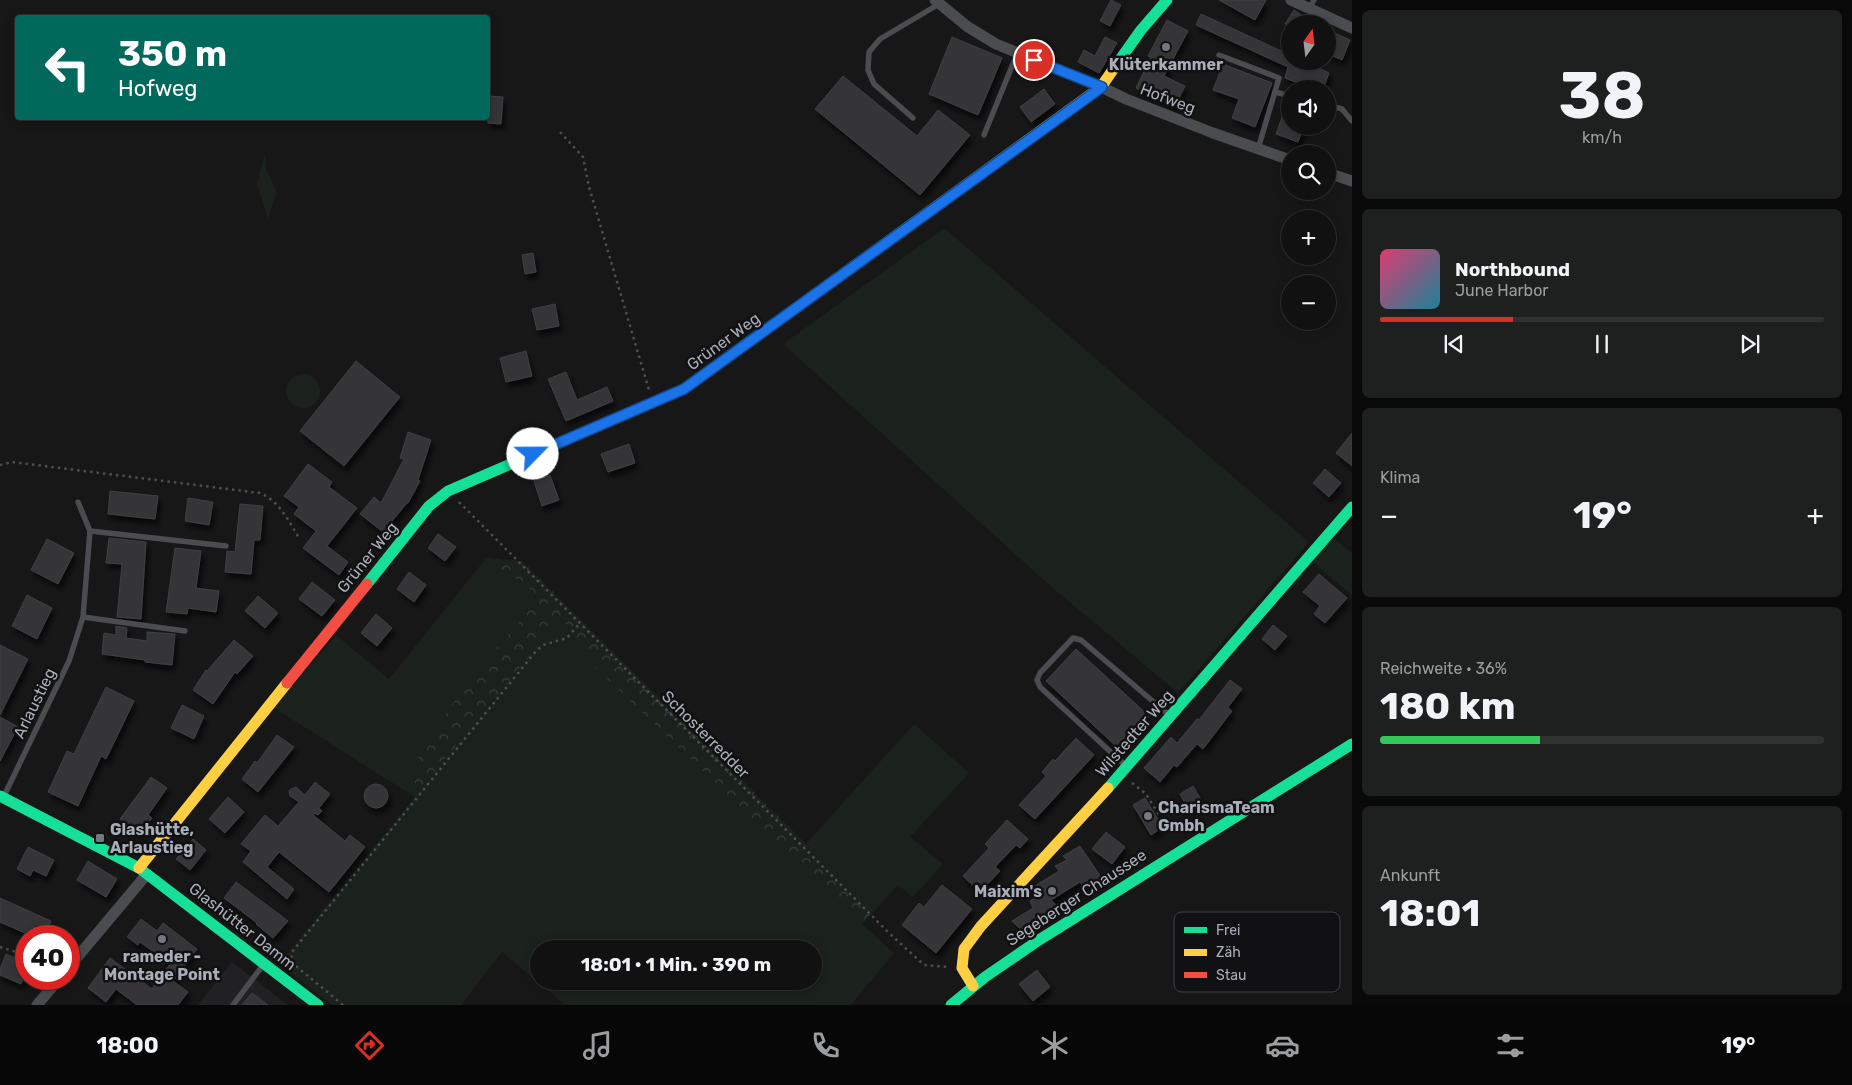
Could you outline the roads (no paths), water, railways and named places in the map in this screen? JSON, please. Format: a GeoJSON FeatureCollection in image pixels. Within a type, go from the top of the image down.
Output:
{"type":"FeatureCollection","features":[{"type":"Feature","properties":{"kind":"street","name":"Grüner Weg"},"geometry":{"type":"LineString","coordinates":[[143,871],[429,506],[448,490],[684,389],[1102,87],[1141,30],[1167,0]]}},
{"type":"Feature","properties":{"kind":"street"},"geometry":{"type":"LineString","coordinates":[[1291,0],[1312,4],[1352,28]]}},
{"type":"Feature","properties":{"kind":"street","name":"Hofweg"},"geometry":{"type":"LineString","coordinates":[[937,2],[968,26],[996,44],[1017,54],[1102,87],[1126,99],[1281,157]]}},
{"type":"Feature","properties":{"kind":"street"},"geometry":{"type":"LineString","coordinates":[[1336,176],[1352,181]]}},
{"type":"Feature","properties":{"kind":"street","name":"Wilstedter Weg"},"geometry":{"type":"LineString","coordinates":[[972,986],[962,968],[964,949],[982,926],[1123,771],[1304,565],[1352,507]]}},
{"type":"Feature","properties":{"kind":"street","name":"Segeberger Chaussee"},"geometry":{"type":"LineString","coordinates":[[951,1005],[972,986],[1014,956],[1181,848],[1352,744]]}},
{"type":"Feature","properties":{"kind":"street","name":"Glashütter Damm"},"geometry":{"type":"LineString","coordinates":[[2,797],[143,871],[318,1005]]}},
{"type":"Feature","properties":{"kind":"street"},"geometry":{"type":"LineString","coordinates":[[80,953],[143,871]]}},
{"type":"Feature","properties":{"kind":"street"},"geometry":{"type":"LineString","coordinates":[[37,1005],[50,990]]}},
{"type":"Feature","properties":{"kind":"lane"},"geometry":{"type":"LineString","coordinates":[[913,118],[874,84],[868,70],[869,52],[880,39],[937,2]]}},
{"type":"Feature","properties":{"kind":"lane"},"geometry":{"type":"LineString","coordinates":[[984,136],[1017,54]]}},
{"type":"Feature","properties":{"kind":"lane"},"geometry":{"type":"LineString","coordinates":[[1219,55],[1279,78],[1258,149]]}},
{"type":"Feature","properties":{"kind":"lane"},"geometry":{"type":"LineString","coordinates":[[1275,92],[1281,94]]}},
{"type":"Feature","properties":{"kind":"lane"},"geometry":{"type":"LineString","coordinates":[[1336,108],[1342,109],[1352,121]]}},
{"type":"Feature","properties":{"kind":"lane","name":"Arlaustieg"},"geometry":{"type":"LineString","coordinates":[[2,797],[69,661],[83,617],[90,531],[78,502]]}},
{"type":"Feature","properties":{"kind":"lane"},"geometry":{"type":"LineString","coordinates":[[90,531],[226,546]]}},
{"type":"Feature","properties":{"kind":"lane"},"geometry":{"type":"LineString","coordinates":[[83,617],[185,631]]}},
{"type":"Feature","properties":{"kind":"lane"},"geometry":{"type":"LineString","coordinates":[[1123,771],[1040,687],[1037,680],[1040,673],[1073,638],[1081,640],[1170,716]]}},
{"type":"Feature","properties":{"kind":"lane"},"geometry":{"type":"LineString","coordinates":[[233,1005],[264,963]]}},
{"type":"Feature","properties":{"kind":"place","name":"Klüterkammer"},"geometry":{"type":"Point","coordinates":[1166,47]}},
{"type":"Feature","properties":{"kind":"place","name":"CharismaTeam Gmbh"},"geometry":{"type":"Point","coordinates":[1148,816]}},
{"type":"Feature","properties":{"kind":"place","name":"Glashütte, Arlaustieg"},"geometry":{"type":"Point","coordinates":[100,838]}},
{"type":"Feature","properties":{"kind":"place","name":"Maixim's"},"geometry":{"type":"Point","coordinates":[1052,891]}},
{"type":"Feature","properties":{"kind":"place","name":"rameder - Montage Point"},"geometry":{"type":"Point","coordinates":[162,939]}}]}
